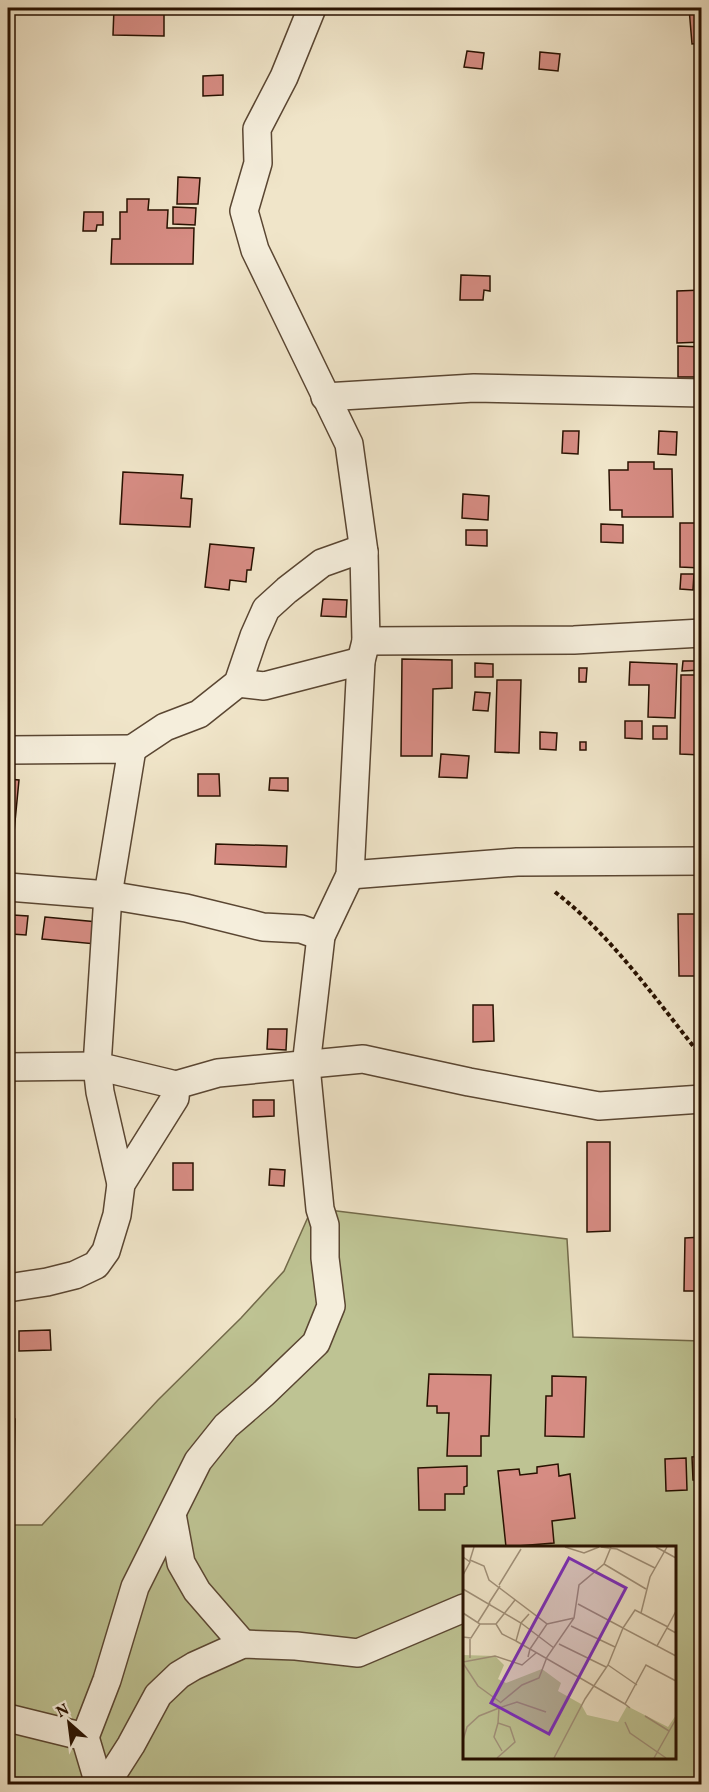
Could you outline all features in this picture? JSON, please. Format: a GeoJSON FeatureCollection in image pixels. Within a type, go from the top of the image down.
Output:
{"type":"FeatureCollection","features":[{"type":"Feature","properties":{"kind":"street"},"geometry":{"type":"LineString","coordinates":[[99,1785],[85,1737],[107,1680],[135,1587],[198,1461],[226,1426],[316,1343],[331,1306],[325,1226],[320,1209],[306,1066],[321,936],[350,875],[364,651],[364,552],[349,444],[255,250],[244,211],[258,163],[257,129],[284,78],[312,8]]}},
{"type":"Feature","properties":{"kind":"street"},"geometry":{"type":"LineString","coordinates":[[325,397],[474,388],[702,393]]}},
{"type":"Feature","properties":{"kind":"street"},"geometry":{"type":"LineString","coordinates":[[8,750],[132,749],[165,727],[199,714],[238,683],[266,609],[322,563],[353,552],[364,552]]}},
{"type":"Feature","properties":{"kind":"street"},"geometry":{"type":"LineString","coordinates":[[238,683],[264,686],[364,651],[702,633]]}},
{"type":"Feature","properties":{"kind":"street"},"geometry":{"type":"LineString","coordinates":[[8,1288],[75,1275],[96,1265],[106,1251],[117,1215],[121,1184],[100,1092],[97,1066],[108,895],[132,749]]}},
{"type":"Feature","properties":{"kind":"street"},"geometry":{"type":"LineString","coordinates":[[350,875],[517,862],[702,861]]}},
{"type":"Feature","properties":{"kind":"street"},"geometry":{"type":"LineString","coordinates":[[8,887],[108,895],[186,908],[263,927],[301,929],[321,936]]}},
{"type":"Feature","properties":{"kind":"street"},"geometry":{"type":"LineString","coordinates":[[8,1067],[97,1066],[176,1085],[218,1073],[363,1059],[469,1082],[599,1106],[702,1099]]}},
{"type":"Feature","properties":{"kind":"street"},"geometry":{"type":"LineString","coordinates":[[121,1184],[175,1098],[176,1085]]}},
{"type":"Feature","properties":{"kind":"street"},"geometry":{"type":"LineString","coordinates":[[172,1514],[181,1563],[197,1591],[243,1644]]}},
{"type":"Feature","properties":{"kind":"street"},"geometry":{"type":"LineString","coordinates":[[106,1785],[158,1695],[179,1675],[194,1666],[243,1644],[296,1646],[358,1653],[463,1609]]}},
{"type":"Feature","properties":{"kind":"street"},"geometry":{"type":"LineString","coordinates":[[8,1718],[85,1737]]}},
{"type":"Feature","properties":{"kind":"path"},"geometry":{"type":"LineString","coordinates":[[517,862],[574,906],[608,940],[702,1057]]}},
{"type":"Feature","properties":{"kind":"green space"},"geometry":{"type":"Polygon","coordinates":[[[312,1208],[567,1239],[573,1337],[701,1341],[701,1784],[8,1784],[8,1525],[42,1525],[158,1400],[241,1318],[284,1271],[312,1208]]]}},
{"type":"Feature","properties":{"kind":"building"},"geometry":{"type":"Polygon","coordinates":[[[114,8],[164,8],[164,36],[113,35],[114,8]]]}},
{"type":"Feature","properties":{"kind":"building"},"geometry":{"type":"Polygon","coordinates":[[[689,8],[702,8],[702,43],[692,44],[689,8]]]}},
{"type":"Feature","properties":{"kind":"building"},"geometry":{"type":"Polygon","coordinates":[[[467,51],[484,53],[482,69],[464,67],[467,51]]]}},
{"type":"Feature","properties":{"kind":"building"},"geometry":{"type":"Polygon","coordinates":[[[540,52],[560,54],[558,71],[539,69],[540,52]]]}},
{"type":"Feature","properties":{"kind":"building"},"geometry":{"type":"Polygon","coordinates":[[[223,75],[223,95],[203,96],[203,76],[223,75]]]}},
{"type":"Feature","properties":{"kind":"building"},"geometry":{"type":"Polygon","coordinates":[[[178,177],[200,178],[198,204],[177,204],[178,177]]]}},
{"type":"Feature","properties":{"kind":"building"},"geometry":{"type":"Polygon","coordinates":[[[127,199],[149,199],[148,210],[168,210],[167,228],[194,228],[193,264],[111,264],[112,239],[120,239],[120,212],[127,212],[127,199]]]}},
{"type":"Feature","properties":{"kind":"building"},"geometry":{"type":"Polygon","coordinates":[[[173,207],[196,208],[195,225],[173,224],[173,207]]]}},
{"type":"Feature","properties":{"kind":"building"},"geometry":{"type":"Polygon","coordinates":[[[84,212],[103,212],[103,225],[97,225],[96,231],[83,231],[84,212]]]}},
{"type":"Feature","properties":{"kind":"building"},"geometry":{"type":"Polygon","coordinates":[[[461,275],[490,276],[490,291],[484,290],[483,300],[460,300],[461,275]]]}},
{"type":"Feature","properties":{"kind":"building"},"geometry":{"type":"Polygon","coordinates":[[[702,290],[702,342],[677,343],[677,291],[702,290]]]}},
{"type":"Feature","properties":{"kind":"building"},"geometry":{"type":"Polygon","coordinates":[[[678,346],[702,347],[702,377],[678,377],[678,346]]]}},
{"type":"Feature","properties":{"kind":"building"},"geometry":{"type":"Polygon","coordinates":[[[563,431],[579,431],[578,454],[562,453],[563,431]]]}},
{"type":"Feature","properties":{"kind":"building"},"geometry":{"type":"Polygon","coordinates":[[[659,431],[677,432],[676,455],[658,454],[659,431]]]}},
{"type":"Feature","properties":{"kind":"building"},"geometry":{"type":"Polygon","coordinates":[[[628,462],[654,462],[654,469],[672,469],[673,517],[622,517],[622,510],[610,510],[609,470],[628,470],[628,462]]]}},
{"type":"Feature","properties":{"kind":"building"},"geometry":{"type":"Polygon","coordinates":[[[123,472],[183,475],[181,498],[192,499],[190,527],[120,524],[123,472]]]}},
{"type":"Feature","properties":{"kind":"building"},"geometry":{"type":"Polygon","coordinates":[[[463,494],[489,496],[488,520],[462,518],[463,494]]]}},
{"type":"Feature","properties":{"kind":"building"},"geometry":{"type":"Polygon","coordinates":[[[680,523],[700,523],[701,568],[680,567],[680,523]]]}},
{"type":"Feature","properties":{"kind":"building"},"geometry":{"type":"Polygon","coordinates":[[[601,524],[623,525],[623,543],[601,542],[601,524]]]}},
{"type":"Feature","properties":{"kind":"building"},"geometry":{"type":"Polygon","coordinates":[[[466,530],[487,530],[487,546],[466,545],[466,530]]]}},
{"type":"Feature","properties":{"kind":"building"},"geometry":{"type":"Polygon","coordinates":[[[210,544],[254,548],[251,570],[247,570],[246,582],[230,580],[229,590],[205,587],[210,544]]]}},
{"type":"Feature","properties":{"kind":"building"},"geometry":{"type":"Polygon","coordinates":[[[681,574],[694,574],[693,590],[680,589],[681,574]]]}},
{"type":"Feature","properties":{"kind":"building"},"geometry":{"type":"Polygon","coordinates":[[[8,594],[12,594],[10,614],[8,614],[8,594]]]}},
{"type":"Feature","properties":{"kind":"building"},"geometry":{"type":"Polygon","coordinates":[[[323,599],[347,600],[346,617],[321,616],[323,599]]]}},
{"type":"Feature","properties":{"kind":"building"},"geometry":{"type":"Polygon","coordinates":[[[402,659],[452,660],[452,688],[433,689],[432,756],[401,756],[402,659]]]}},
{"type":"Feature","properties":{"kind":"building"},"geometry":{"type":"Polygon","coordinates":[[[683,661],[702,661],[702,670],[682,671],[683,661]]]}},
{"type":"Feature","properties":{"kind":"building"},"geometry":{"type":"Polygon","coordinates":[[[630,662],[677,664],[675,718],[648,717],[649,685],[629,685],[630,662]]]}},
{"type":"Feature","properties":{"kind":"building"},"geometry":{"type":"Polygon","coordinates":[[[475,663],[493,664],[493,677],[475,677],[475,663]]]}},
{"type":"Feature","properties":{"kind":"building"},"geometry":{"type":"Polygon","coordinates":[[[579,668],[587,668],[586,682],[579,682],[579,668]]]}},
{"type":"Feature","properties":{"kind":"building"},"geometry":{"type":"Polygon","coordinates":[[[681,675],[702,675],[701,755],[680,754],[681,675]]]}},
{"type":"Feature","properties":{"kind":"building"},"geometry":{"type":"Polygon","coordinates":[[[497,680],[521,680],[519,753],[495,752],[497,680]]]}},
{"type":"Feature","properties":{"kind":"building"},"geometry":{"type":"Polygon","coordinates":[[[475,692],[490,693],[488,711],[473,710],[475,692]]]}},
{"type":"Feature","properties":{"kind":"building"},"geometry":{"type":"Polygon","coordinates":[[[625,721],[642,721],[642,739],[625,738],[625,721]]]}},
{"type":"Feature","properties":{"kind":"building"},"geometry":{"type":"Polygon","coordinates":[[[653,726],[667,726],[667,739],[653,739],[653,726]]]}},
{"type":"Feature","properties":{"kind":"building"},"geometry":{"type":"Polygon","coordinates":[[[540,732],[557,733],[556,750],[540,749],[540,732]]]}},
{"type":"Feature","properties":{"kind":"building"},"geometry":{"type":"Polygon","coordinates":[[[580,742],[586,742],[586,750],[580,750],[580,742]]]}},
{"type":"Feature","properties":{"kind":"building"},"geometry":{"type":"Polygon","coordinates":[[[441,754],[469,756],[467,778],[439,777],[441,754]]]}},
{"type":"Feature","properties":{"kind":"building"},"geometry":{"type":"Polygon","coordinates":[[[198,774],[219,774],[220,796],[198,796],[198,774]]]}},
{"type":"Feature","properties":{"kind":"building"},"geometry":{"type":"Polygon","coordinates":[[[270,778],[288,778],[288,791],[269,790],[270,778]]]}},
{"type":"Feature","properties":{"kind":"building"},"geometry":{"type":"Polygon","coordinates":[[[8,779],[19,780],[14,832],[8,832],[8,779]]]}},
{"type":"Feature","properties":{"kind":"building"},"geometry":{"type":"Polygon","coordinates":[[[216,844],[287,846],[286,867],[215,864],[216,844]]]}},
{"type":"Feature","properties":{"kind":"building"},"geometry":{"type":"Polygon","coordinates":[[[678,914],[702,914],[702,976],[679,976],[678,914]]]}},
{"type":"Feature","properties":{"kind":"building"},"geometry":{"type":"Polygon","coordinates":[[[13,915],[28,916],[26,935],[11,934],[13,915]]]}},
{"type":"Feature","properties":{"kind":"building"},"geometry":{"type":"Polygon","coordinates":[[[45,917],[98,922],[96,944],[42,939],[45,917]]]}},
{"type":"Feature","properties":{"kind":"building"},"geometry":{"type":"Polygon","coordinates":[[[473,1005],[493,1005],[494,1041],[473,1042],[473,1005]]]}},
{"type":"Feature","properties":{"kind":"building"},"geometry":{"type":"Polygon","coordinates":[[[268,1029],[287,1029],[286,1050],[267,1049],[268,1029]]]}},
{"type":"Feature","properties":{"kind":"building"},"geometry":{"type":"Polygon","coordinates":[[[253,1100],[274,1100],[274,1116],[253,1117],[253,1100]]]}},
{"type":"Feature","properties":{"kind":"building"},"geometry":{"type":"Polygon","coordinates":[[[587,1142],[610,1142],[610,1231],[587,1232],[587,1142]]]}},
{"type":"Feature","properties":{"kind":"building"},"geometry":{"type":"Polygon","coordinates":[[[173,1163],[193,1163],[193,1190],[173,1190],[173,1163]]]}},
{"type":"Feature","properties":{"kind":"building"},"geometry":{"type":"Polygon","coordinates":[[[270,1169],[285,1170],[284,1186],[269,1185],[270,1169]]]}},
{"type":"Feature","properties":{"kind":"building"},"geometry":{"type":"Polygon","coordinates":[[[702,1237],[700,1291],[684,1291],[685,1238],[702,1237]]]}},
{"type":"Feature","properties":{"kind":"building"},"geometry":{"type":"Polygon","coordinates":[[[50,1330],[51,1350],[19,1351],[19,1331],[50,1330]]]}},
{"type":"Feature","properties":{"kind":"building"},"geometry":{"type":"Polygon","coordinates":[[[429,1374],[491,1375],[489,1436],[481,1436],[481,1456],[447,1456],[449,1413],[437,1413],[437,1406],[427,1406],[429,1374]]]}},
{"type":"Feature","properties":{"kind":"building"},"geometry":{"type":"Polygon","coordinates":[[[552,1376],[586,1377],[584,1437],[545,1436],[546,1396],[552,1396],[552,1376]]]}},
{"type":"Feature","properties":{"kind":"building"},"geometry":{"type":"Polygon","coordinates":[[[8,1419],[15,1419],[13,1508],[8,1508],[8,1419]]]}},
{"type":"Feature","properties":{"kind":"building"},"geometry":{"type":"Polygon","coordinates":[[[702,1456],[702,1480],[693,1480],[692,1457],[702,1456]]]}},
{"type":"Feature","properties":{"kind":"building"},"geometry":{"type":"Polygon","coordinates":[[[686,1458],[687,1490],[666,1491],[665,1459],[686,1458]]]}},
{"type":"Feature","properties":{"kind":"building"},"geometry":{"type":"Polygon","coordinates":[[[558,1464],[559,1476],[570,1474],[575,1518],[552,1521],[554,1543],[506,1546],[498,1471],[519,1469],[520,1475],[537,1473],[537,1467],[558,1464]]]}},
{"type":"Feature","properties":{"kind":"building"},"geometry":{"type":"Polygon","coordinates":[[[467,1466],[467,1486],[464,1487],[464,1494],[445,1494],[445,1510],[419,1510],[418,1468],[467,1466]]]}}]}
